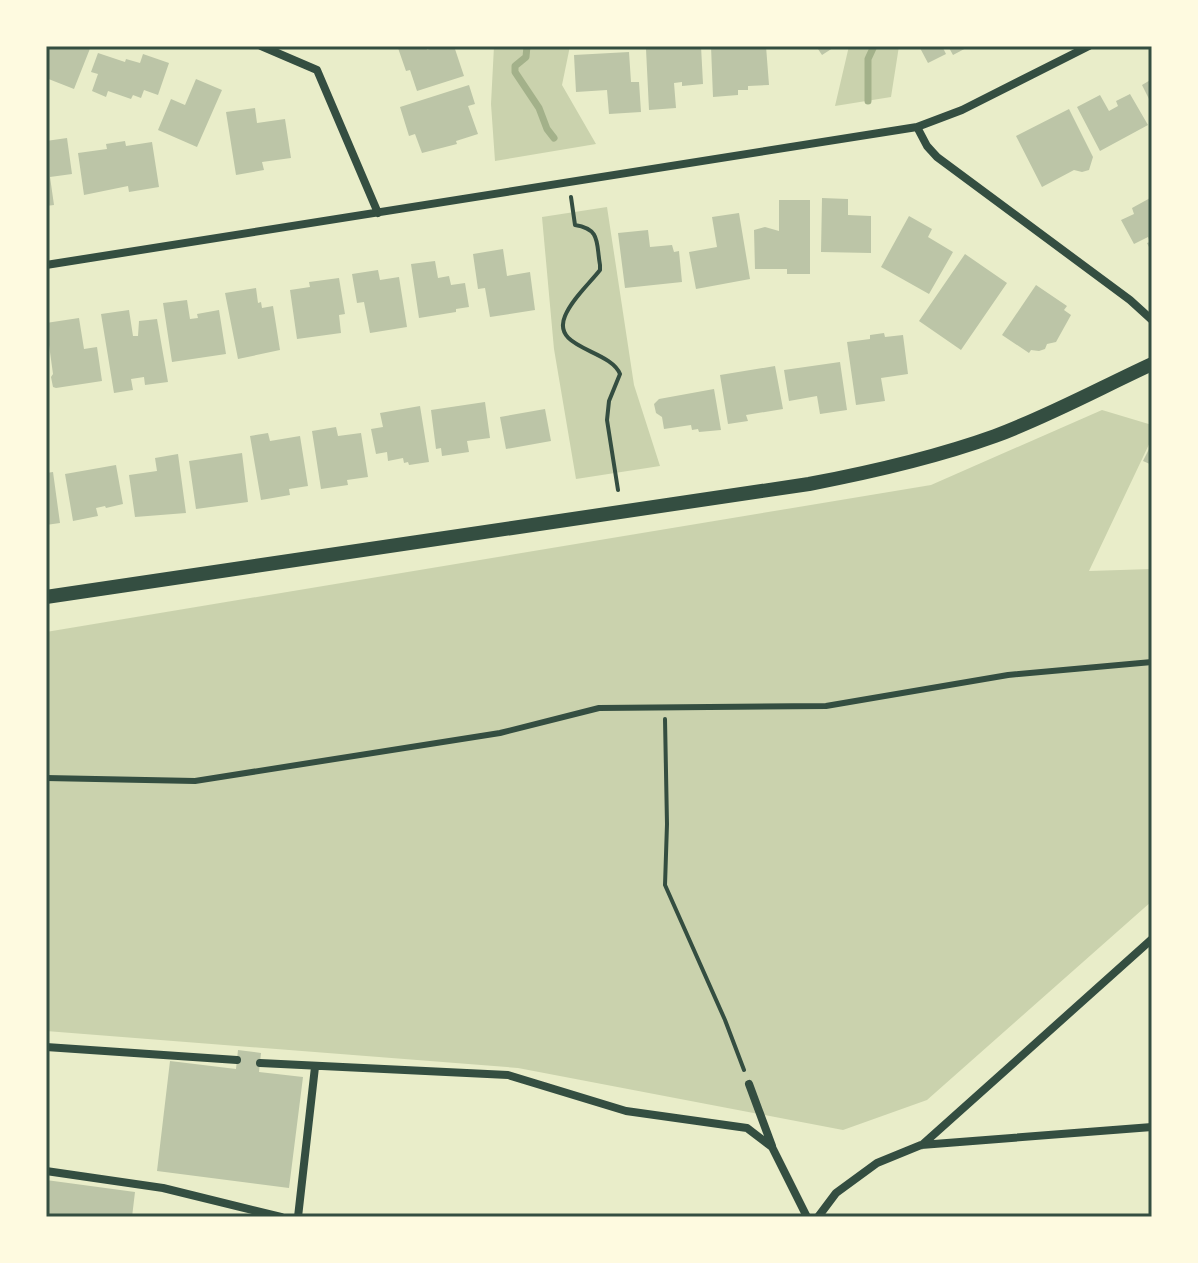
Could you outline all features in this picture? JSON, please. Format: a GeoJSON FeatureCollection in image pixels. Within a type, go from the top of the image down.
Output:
{"type":"FeatureCollection","features":[{"type":"Feature","properties":{"kind":"street"},"geometry":{"type":"LineString","coordinates":[[261,46],[317,70],[378,213]]}},
{"type":"Feature","properties":{"kind":"street"},"geometry":{"type":"LineString","coordinates":[[46,265],[917,127],[962,110],[1089,46]]}},
{"type":"Feature","properties":{"kind":"street"},"geometry":{"type":"LineString","coordinates":[[917,127],[937,157],[1130,300],[1152,320]]}},
{"type":"Feature","properties":{"kind":"street"},"geometry":{"type":"LineString","coordinates":[[46,597],[872,472],[929,458],[997,435],[1152,364]]}},
{"type":"Feature","properties":{"kind":"street"},"geometry":{"type":"LineString","coordinates":[[921,1145],[1152,939]]}},
{"type":"Feature","properties":{"kind":"street"},"geometry":{"type":"LineString","coordinates":[[46,1047],[237,1060]]}},
{"type":"Feature","properties":{"kind":"street"},"geometry":{"type":"LineString","coordinates":[[260,1063],[508,1075],[626,1111],[747,1128],[772,1147]]}},
{"type":"Feature","properties":{"kind":"street"},"geometry":{"type":"LineString","coordinates":[[298,1217],[315,1067]]}},
{"type":"Feature","properties":{"kind":"street"},"geometry":{"type":"LineString","coordinates":[[749,1084],[772,1147],[807,1217]]}},
{"type":"Feature","properties":{"kind":"street"},"geometry":{"type":"LineString","coordinates":[[818,1217],[836,1193],[877,1163],[921,1145],[1152,1127]]}},
{"type":"Feature","properties":{"kind":"street"},"geometry":{"type":"LineString","coordinates":[[46,1171],[163,1188],[281,1217]]}},
{"type":"Feature","properties":{"kind":"lane"},"geometry":{"type":"LineString","coordinates":[[46,778],[195,781],[500,733],[599,708],[826,706],[1008,675],[1152,662]]}},
{"type":"Feature","properties":{"kind":"path"},"geometry":{"type":"LineString","coordinates":[[574,215],[575,225],[589,227],[593,231],[600,270],[566,314],[564,328],[571,342],[613,363],[620,374],[609,401],[607,420],[618,490]]}},
{"type":"Feature","properties":{"kind":"path"},"geometry":{"type":"LineString","coordinates":[[664,707],[665,885],[725,1020],[749,1084]]}},
{"type":"Feature","properties":{"kind":"green space"},"geometry":{"type":"Polygon","coordinates":[[[494,46],[570,46],[562,85],[596,144],[495,161],[491,104],[494,46]]]}},
{"type":"Feature","properties":{"kind":"green space"},"geometry":{"type":"Polygon","coordinates":[[[849,46],[899,46],[891,97],[835,106],[849,46]]]}},
{"type":"Feature","properties":{"kind":"green space"},"geometry":{"type":"Polygon","coordinates":[[[607,207],[634,385],[660,466],[576,479],[554,349],[542,217],[607,207]]]}},
{"type":"Feature","properties":{"kind":"green space"},"geometry":{"type":"Polygon","coordinates":[[[1102,410],[1152,425],[1152,438],[1089,571],[1152,569],[1152,901],[927,1100],[843,1130],[518,1068],[46,1031],[46,632],[931,485],[1102,410]]]}},
{"type":"Feature","properties":{"kind":"building"},"geometry":{"type":"Polygon","coordinates":[[[46,46],[91,46],[74,89],[46,78],[46,46]]]}},
{"type":"Feature","properties":{"kind":"building"},"geometry":{"type":"Polygon","coordinates":[[[426,46],[427,50],[454,46],[464,76],[417,91],[398,48],[426,46]]]}},
{"type":"Feature","properties":{"kind":"building"},"geometry":{"type":"Polygon","coordinates":[[[701,46],[703,84],[682,86],[682,82],[674,83],[676,108],[649,110],[646,49],[701,46]]]}},
{"type":"Feature","properties":{"kind":"building"},"geometry":{"type":"Polygon","coordinates":[[[711,46],[766,46],[769,85],[748,86],[748,90],[738,90],[738,95],[713,97],[711,46]]]}},
{"type":"Feature","properties":{"kind":"building"},"geometry":{"type":"Polygon","coordinates":[[[816,46],[836,46],[822,55],[816,46]]]}},
{"type":"Feature","properties":{"kind":"building"},"geometry":{"type":"Polygon","coordinates":[[[942,46],[946,54],[928,63],[920,48],[942,46]]]}},
{"type":"Feature","properties":{"kind":"building"},"geometry":{"type":"Polygon","coordinates":[[[948,46],[970,46],[953,55],[948,46]]]}},
{"type":"Feature","properties":{"kind":"building"},"geometry":{"type":"Polygon","coordinates":[[[629,52],[631,82],[639,82],[641,112],[609,114],[607,90],[576,92],[574,55],[629,52]]]}},
{"type":"Feature","properties":{"kind":"building"},"geometry":{"type":"Polygon","coordinates":[[[98,53],[125,62],[126,59],[140,63],[143,54],[169,63],[158,95],[144,90],[141,98],[133,95],[131,99],[108,91],[106,97],[92,91],[98,74],[91,72],[98,53]]]}},
{"type":"Feature","properties":{"kind":"building"},"geometry":{"type":"Polygon","coordinates":[[[196,79],[222,90],[197,147],[158,130],[171,99],[185,105],[196,79]]]}},
{"type":"Feature","properties":{"kind":"building"},"geometry":{"type":"Polygon","coordinates":[[[1152,79],[1152,105],[1142,85],[1152,79]]]}},
{"type":"Feature","properties":{"kind":"building"},"geometry":{"type":"Polygon","coordinates":[[[469,85],[475,104],[468,106],[478,134],[456,141],[457,144],[422,153],[415,134],[409,136],[400,107],[469,85]]]}},
{"type":"Feature","properties":{"kind":"building"},"geometry":{"type":"Polygon","coordinates":[[[1130,94],[1148,125],[1100,151],[1077,107],[1100,95],[1109,111],[1118,106],[1116,101],[1130,94]]]}},
{"type":"Feature","properties":{"kind":"building"},"geometry":{"type":"Polygon","coordinates":[[[255,108],[257,123],[285,119],[291,158],[262,162],[264,170],[236,175],[226,112],[255,108]]]}},
{"type":"Feature","properties":{"kind":"building"},"geometry":{"type":"Polygon","coordinates":[[[1069,109],[1093,157],[1089,170],[1074,170],[1042,187],[1016,136],[1069,109]]]}},
{"type":"Feature","properties":{"kind":"building"},"geometry":{"type":"Polygon","coordinates":[[[67,138],[72,174],[50,177],[54,205],[46,206],[46,141],[67,138]]]}},
{"type":"Feature","properties":{"kind":"building"},"geometry":{"type":"Polygon","coordinates":[[[125,141],[126,146],[152,142],[159,187],[129,192],[128,186],[84,195],[78,153],[107,149],[106,144],[125,141]]]}},
{"type":"Feature","properties":{"kind":"building"},"geometry":{"type":"Polygon","coordinates":[[[1152,197],[1152,253],[1147,243],[1150,242],[1148,237],[1134,244],[1121,220],[1134,214],[1132,208],[1152,197]]]}},
{"type":"Feature","properties":{"kind":"building"},"geometry":{"type":"Polygon","coordinates":[[[822,198],[848,199],[848,215],[871,216],[871,253],[821,252],[822,198]]]}},
{"type":"Feature","properties":{"kind":"building"},"geometry":{"type":"Polygon","coordinates":[[[779,200],[810,200],[810,274],[787,274],[787,269],[755,269],[754,230],[765,227],[779,231],[779,200]]]}},
{"type":"Feature","properties":{"kind":"building"},"geometry":{"type":"Polygon","coordinates":[[[739,213],[750,279],[696,289],[689,252],[717,247],[712,217],[739,213]]]}},
{"type":"Feature","properties":{"kind":"building"},"geometry":{"type":"Polygon","coordinates":[[[909,216],[932,229],[928,237],[953,252],[929,294],[881,267],[909,216]]]}},
{"type":"Feature","properties":{"kind":"building"},"geometry":{"type":"Polygon","coordinates":[[[648,230],[650,247],[672,245],[674,252],[679,251],[682,282],[625,288],[618,233],[648,230]]]}},
{"type":"Feature","properties":{"kind":"building"},"geometry":{"type":"Polygon","coordinates":[[[503,249],[507,276],[530,272],[535,310],[490,317],[485,288],[478,289],[473,254],[503,249]]]}},
{"type":"Feature","properties":{"kind":"building"},"geometry":{"type":"Polygon","coordinates":[[[965,254],[1007,283],[961,350],[919,321],[965,254]]]}},
{"type":"Feature","properties":{"kind":"building"},"geometry":{"type":"Polygon","coordinates":[[[435,261],[438,278],[449,276],[451,285],[465,283],[469,307],[419,318],[411,264],[435,261]]]}},
{"type":"Feature","properties":{"kind":"building"},"geometry":{"type":"Polygon","coordinates":[[[378,270],[380,280],[399,277],[407,327],[370,333],[364,302],[357,303],[352,274],[378,270]]]}},
{"type":"Feature","properties":{"kind":"building"},"geometry":{"type":"Polygon","coordinates":[[[339,278],[345,314],[339,315],[341,333],[297,339],[290,290],[310,287],[309,282],[339,278]]]}},
{"type":"Feature","properties":{"kind":"building"},"geometry":{"type":"Polygon","coordinates":[[[1036,285],[1067,306],[1064,310],[1071,315],[1056,342],[1029,353],[1002,335],[1036,285]]]}},
{"type":"Feature","properties":{"kind":"building"},"geometry":{"type":"Polygon","coordinates":[[[256,288],[262,308],[273,306],[280,350],[238,359],[225,293],[256,288]]]}},
{"type":"Feature","properties":{"kind":"building"},"geometry":{"type":"Polygon","coordinates":[[[187,300],[190,319],[198,318],[197,314],[219,310],[226,354],[172,362],[163,303],[187,300]]]}},
{"type":"Feature","properties":{"kind":"building"},"geometry":{"type":"Polygon","coordinates":[[[129,310],[133,336],[138,336],[139,321],[157,319],[168,382],[145,385],[144,377],[131,379],[133,390],[114,393],[101,314],[129,310]]]}},
{"type":"Feature","properties":{"kind":"building"},"geometry":{"type":"Polygon","coordinates":[[[79,318],[84,349],[97,347],[102,381],[53,387],[46,323],[79,318]]]}},
{"type":"Feature","properties":{"kind":"building"},"geometry":{"type":"Polygon","coordinates":[[[884,333],[885,337],[903,335],[908,374],[881,378],[885,401],[856,405],[847,342],[870,339],[870,335],[884,333]]]}},
{"type":"Feature","properties":{"kind":"building"},"geometry":{"type":"Polygon","coordinates":[[[840,362],[847,410],[820,414],[817,396],[789,401],[784,370],[840,362]]]}},
{"type":"Feature","properties":{"kind":"building"},"geometry":{"type":"Polygon","coordinates":[[[775,366],[783,409],[746,415],[748,421],[728,424],[720,375],[775,366]]]}},
{"type":"Feature","properties":{"kind":"building"},"geometry":{"type":"Polygon","coordinates":[[[714,389],[721,430],[699,432],[698,429],[692,430],[691,425],[664,429],[662,417],[656,413],[654,404],[659,399],[714,389]]]}},
{"type":"Feature","properties":{"kind":"building"},"geometry":{"type":"Polygon","coordinates":[[[485,402],[490,438],[467,441],[469,452],[442,456],[441,448],[436,449],[431,410],[485,402]]]}},
{"type":"Feature","properties":{"kind":"building"},"geometry":{"type":"Polygon","coordinates":[[[420,406],[429,462],[409,465],[408,462],[404,463],[403,458],[388,461],[387,452],[376,454],[371,429],[383,427],[380,413],[420,406]]]}},
{"type":"Feature","properties":{"kind":"building"},"geometry":{"type":"Polygon","coordinates":[[[545,409],[551,441],[506,449],[500,417],[545,409]]]}},
{"type":"Feature","properties":{"kind":"building"},"geometry":{"type":"Polygon","coordinates":[[[336,427],[338,436],[361,433],[368,477],[347,480],[348,485],[321,489],[312,431],[336,427]]]}},
{"type":"Feature","properties":{"kind":"building"},"geometry":{"type":"Polygon","coordinates":[[[268,433],[270,441],[300,436],[308,486],[289,489],[290,495],[261,500],[250,436],[268,433]]]}},
{"type":"Feature","properties":{"kind":"building"},"geometry":{"type":"Polygon","coordinates":[[[1152,443],[1152,465],[1143,461],[1152,443]]]}},
{"type":"Feature","properties":{"kind":"building"},"geometry":{"type":"Polygon","coordinates":[[[242,453],[248,502],[196,509],[189,461],[242,453]]]}},
{"type":"Feature","properties":{"kind":"building"},"geometry":{"type":"Polygon","coordinates":[[[178,454],[186,513],[135,517],[129,475],[157,471],[155,458],[178,454]]]}},
{"type":"Feature","properties":{"kind":"building"},"geometry":{"type":"Polygon","coordinates":[[[116,465],[123,504],[96,508],[98,516],[73,521],[65,474],[116,465]]]}},
{"type":"Feature","properties":{"kind":"building"},"geometry":{"type":"Polygon","coordinates":[[[53,472],[60,523],[46,525],[46,473],[53,472]]]}},
{"type":"Feature","properties":{"kind":"building"},"geometry":{"type":"Polygon","coordinates":[[[238,1050],[261,1053],[259,1072],[303,1077],[289,1188],[157,1171],[170,1061],[236,1069],[238,1050]]]}},
{"type":"Feature","properties":{"kind":"building"},"geometry":{"type":"Polygon","coordinates":[[[46,1180],[135,1192],[132,1217],[46,1217],[46,1180]]]}},
{"type":"Feature","properties":{"kind":"waterway"},"geometry":{"type":"LineString","coordinates":[[527,46],[526,57],[515,66],[515,72],[554,138]]}},
{"type":"Feature","properties":{"kind":"waterway"},"geometry":{"type":"LineString","coordinates":[[868,101],[868,59],[874,46]]}}]}
